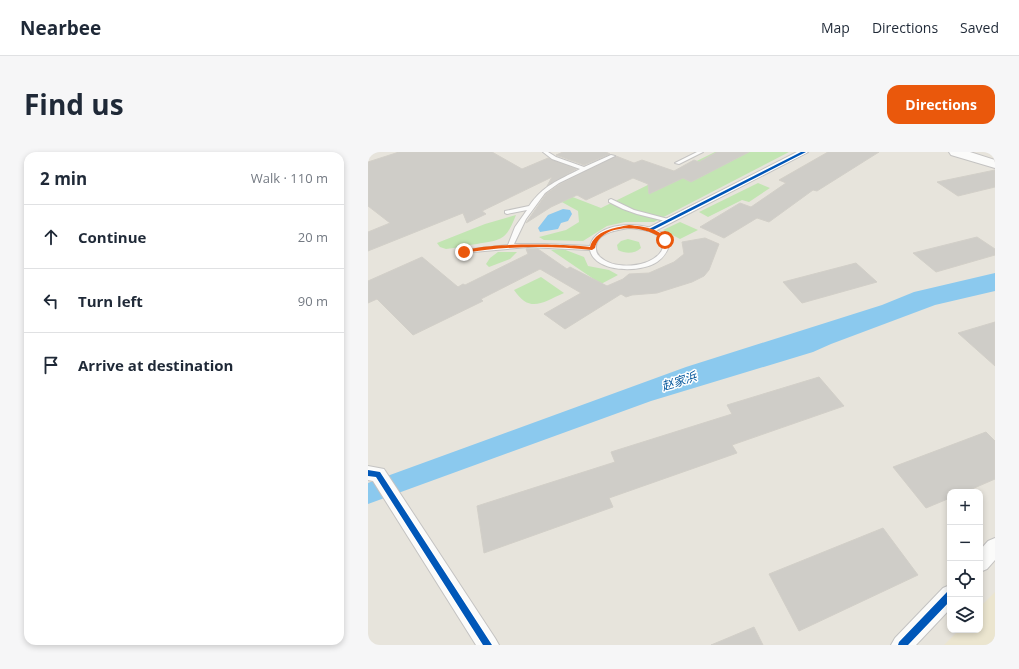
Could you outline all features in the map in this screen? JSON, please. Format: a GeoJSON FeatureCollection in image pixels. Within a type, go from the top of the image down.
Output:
{"type":"FeatureCollection","features":[{"type":"Feature","properties":{"kind":"street"},"geometry":{"type":"LineString","coordinates":[[651,229],[804,152]]}},
{"type":"Feature","properties":{"kind":"street"},"geometry":{"type":"LineString","coordinates":[[956,152],[995,164]]}},
{"type":"Feature","properties":{"kind":"street"},"geometry":{"type":"LineString","coordinates":[[373,473],[400,507],[488,645]]}},
{"type":"Feature","properties":{"kind":"street"},"geometry":{"type":"LineString","coordinates":[[982,561],[995,547]]}},
{"type":"Feature","properties":{"kind":"street"},"geometry":{"type":"LineString","coordinates":[[902,645],[948,597]]}},
{"type":"Feature","properties":{"kind":"lane"},"geometry":{"type":"LineString","coordinates":[[545,152],[554,158],[584,169]]}},
{"type":"Feature","properties":{"kind":"lane"},"geometry":{"type":"LineString","coordinates":[[677,163],[701,152]]}},
{"type":"Feature","properties":{"kind":"lane"},"geometry":{"type":"LineString","coordinates":[[510,247],[510,242],[516,230],[543,192],[584,169],[613,156]]}},
{"type":"Feature","properties":{"kind":"lane"},"geometry":{"type":"LineString","coordinates":[[611,201],[634,212],[669,220]]}},
{"type":"Feature","properties":{"kind":"lane"},"geometry":{"type":"LineString","coordinates":[[508,212],[533,207]]}},
{"type":"Feature","properties":{"kind":"lane"},"geometry":{"type":"LineString","coordinates":[[629,226],[651,229],[663,236],[667,246],[661,256],[648,265],[635,267],[610,265],[600,261],[594,255],[592,248],[594,242],[607,231],[629,226]]}},
{"type":"Feature","properties":{"kind":"lane"},"geometry":{"type":"LineString","coordinates":[[464,252],[510,247],[562,245],[592,248]]}},
{"type":"Feature","properties":{"kind":"shaded area"},"geometry":{"type":"Polygon","coordinates":[[[995,592],[995,645],[944,645],[956,633],[983,633],[983,604],[995,592]]]}},
{"type":"Feature","properties":{"kind":"green space"},"geometry":{"type":"Polygon","coordinates":[[[715,152],[789,152],[654,222],[625,222],[607,226],[583,241],[544,240],[539,237],[566,230],[579,222],[578,211],[551,196],[557,191],[601,208],[715,152]]]}},
{"type":"Feature","properties":{"kind":"green space"},"geometry":{"type":"Polygon","coordinates":[[[758,183],[770,188],[749,202],[742,200],[708,217],[699,212],[758,183]]]}},
{"type":"Feature","properties":{"kind":"green space"},"geometry":{"type":"Polygon","coordinates":[[[516,215],[509,230],[498,240],[446,249],[440,247],[437,243],[485,224],[516,215]]]}},
{"type":"Feature","properties":{"kind":"green space"},"geometry":{"type":"Polygon","coordinates":[[[680,222],[698,230],[680,239],[663,230],[680,222]]]}},
{"type":"Feature","properties":{"kind":"green space"},"geometry":{"type":"Polygon","coordinates":[[[628,239],[639,242],[641,248],[630,253],[618,250],[617,245],[621,241],[628,239]]]}},
{"type":"Feature","properties":{"kind":"green space"},"geometry":{"type":"Polygon","coordinates":[[[563,249],[584,257],[588,266],[609,270],[618,275],[601,284],[551,250],[563,249]]]}},
{"type":"Feature","properties":{"kind":"green space"},"geometry":{"type":"Polygon","coordinates":[[[498,252],[517,252],[510,259],[489,267],[486,264],[490,258],[498,252]]]}},
{"type":"Feature","properties":{"kind":"green space"},"geometry":{"type":"Polygon","coordinates":[[[541,277],[564,293],[537,304],[531,304],[526,302],[514,290],[541,277]]]}},
{"type":"Feature","properties":{"kind":"water"},"geometry":{"type":"Polygon","coordinates":[[[563,209],[570,210],[572,214],[568,221],[561,223],[558,229],[540,232],[538,228],[548,215],[563,209]]]}},
{"type":"Feature","properties":{"kind":"water","name":"赵家浜"},"geometry":{"type":"Polygon","coordinates":[[[995,273],[995,291],[935,305],[813,352],[651,401],[368,504],[368,483],[686,367],[882,305],[914,292],[995,273]]]}},
{"type":"Feature","properties":{"kind":"building"},"geometry":{"type":"Polygon","coordinates":[[[399,152],[492,152],[522,169],[548,158],[576,169],[547,186],[552,177],[482,211],[486,214],[467,223],[463,213],[368,251],[368,232],[390,223],[368,206],[368,162],[399,152]]]}},
{"type":"Feature","properties":{"kind":"building"},"geometry":{"type":"Polygon","coordinates":[[[563,152],[606,152],[610,154],[584,165],[556,155],[563,152]]]}},
{"type":"Feature","properties":{"kind":"building"},"geometry":{"type":"Polygon","coordinates":[[[717,152],[749,152],[691,182],[683,178],[649,194],[648,184],[633,178],[586,200],[577,195],[551,207],[526,223],[546,194],[560,184],[616,156],[634,163],[642,160],[674,171],[694,160],[699,162],[717,152]]]}},
{"type":"Feature","properties":{"kind":"building"},"geometry":{"type":"Polygon","coordinates":[[[828,152],[879,152],[817,191],[813,190],[769,222],[757,218],[724,238],[700,227],[740,203],[751,207],[786,183],[779,180],[828,152]]]}},
{"type":"Feature","properties":{"kind":"building"},"geometry":{"type":"Polygon","coordinates":[[[995,170],[995,187],[958,196],[937,182],[995,170]]]}},
{"type":"Feature","properties":{"kind":"building"},"geometry":{"type":"Polygon","coordinates":[[[977,237],[995,249],[995,255],[936,272],[913,253],[977,237]]]}},
{"type":"Feature","properties":{"kind":"building"},"geometry":{"type":"Polygon","coordinates":[[[705,238],[719,244],[709,270],[704,276],[692,282],[657,293],[632,295],[626,297],[621,294],[565,329],[544,314],[581,293],[540,269],[481,299],[483,301],[413,335],[377,299],[368,303],[368,281],[422,257],[458,287],[528,254],[526,249],[538,249],[567,269],[570,267],[607,286],[623,279],[629,274],[649,273],[674,262],[684,254],[682,242],[705,238]]]}},
{"type":"Feature","properties":{"kind":"building"},"geometry":{"type":"Polygon","coordinates":[[[856,263],[877,282],[802,303],[783,282],[856,263]]]}},
{"type":"Feature","properties":{"kind":"building"},"geometry":{"type":"Polygon","coordinates":[[[995,322],[995,366],[958,333],[995,322]]]}},
{"type":"Feature","properties":{"kind":"building"},"geometry":{"type":"Polygon","coordinates":[[[819,377],[844,406],[732,445],[737,453],[609,498],[613,507],[484,553],[477,506],[615,462],[611,452],[732,414],[727,405],[819,377]]]}},
{"type":"Feature","properties":{"kind":"building"},"geometry":{"type":"Polygon","coordinates":[[[986,432],[995,441],[995,479],[972,489],[947,489],[947,499],[926,508],[893,467],[986,432]]]}},
{"type":"Feature","properties":{"kind":"building"},"geometry":{"type":"Polygon","coordinates":[[[883,528],[918,575],[799,631],[769,574],[883,528]]]}},
{"type":"Feature","properties":{"kind":"building"},"geometry":{"type":"Polygon","coordinates":[[[754,627],[763,645],[711,645],[754,627]]]}},
{"type":"Feature","properties":{"kind":"cycle path"},"geometry":{"type":"LineString","coordinates":[[651,229],[804,152]]}},
{"type":"Feature","properties":{"kind":"cycle path"},"geometry":{"type":"LineString","coordinates":[[368,473],[378,474],[488,645]]}},
{"type":"Feature","properties":{"kind":"cycle path"},"geometry":{"type":"LineString","coordinates":[[902,645],[948,597]]}},
{"type":"Feature","properties":{"kind":"route"},"geometry":{"type":"LineString","coordinates":[[464,252],[482,249],[562,245],[592,248],[594,242],[599,236],[607,231],[629,226],[651,229],[660,234],[665,240]]}}]}
